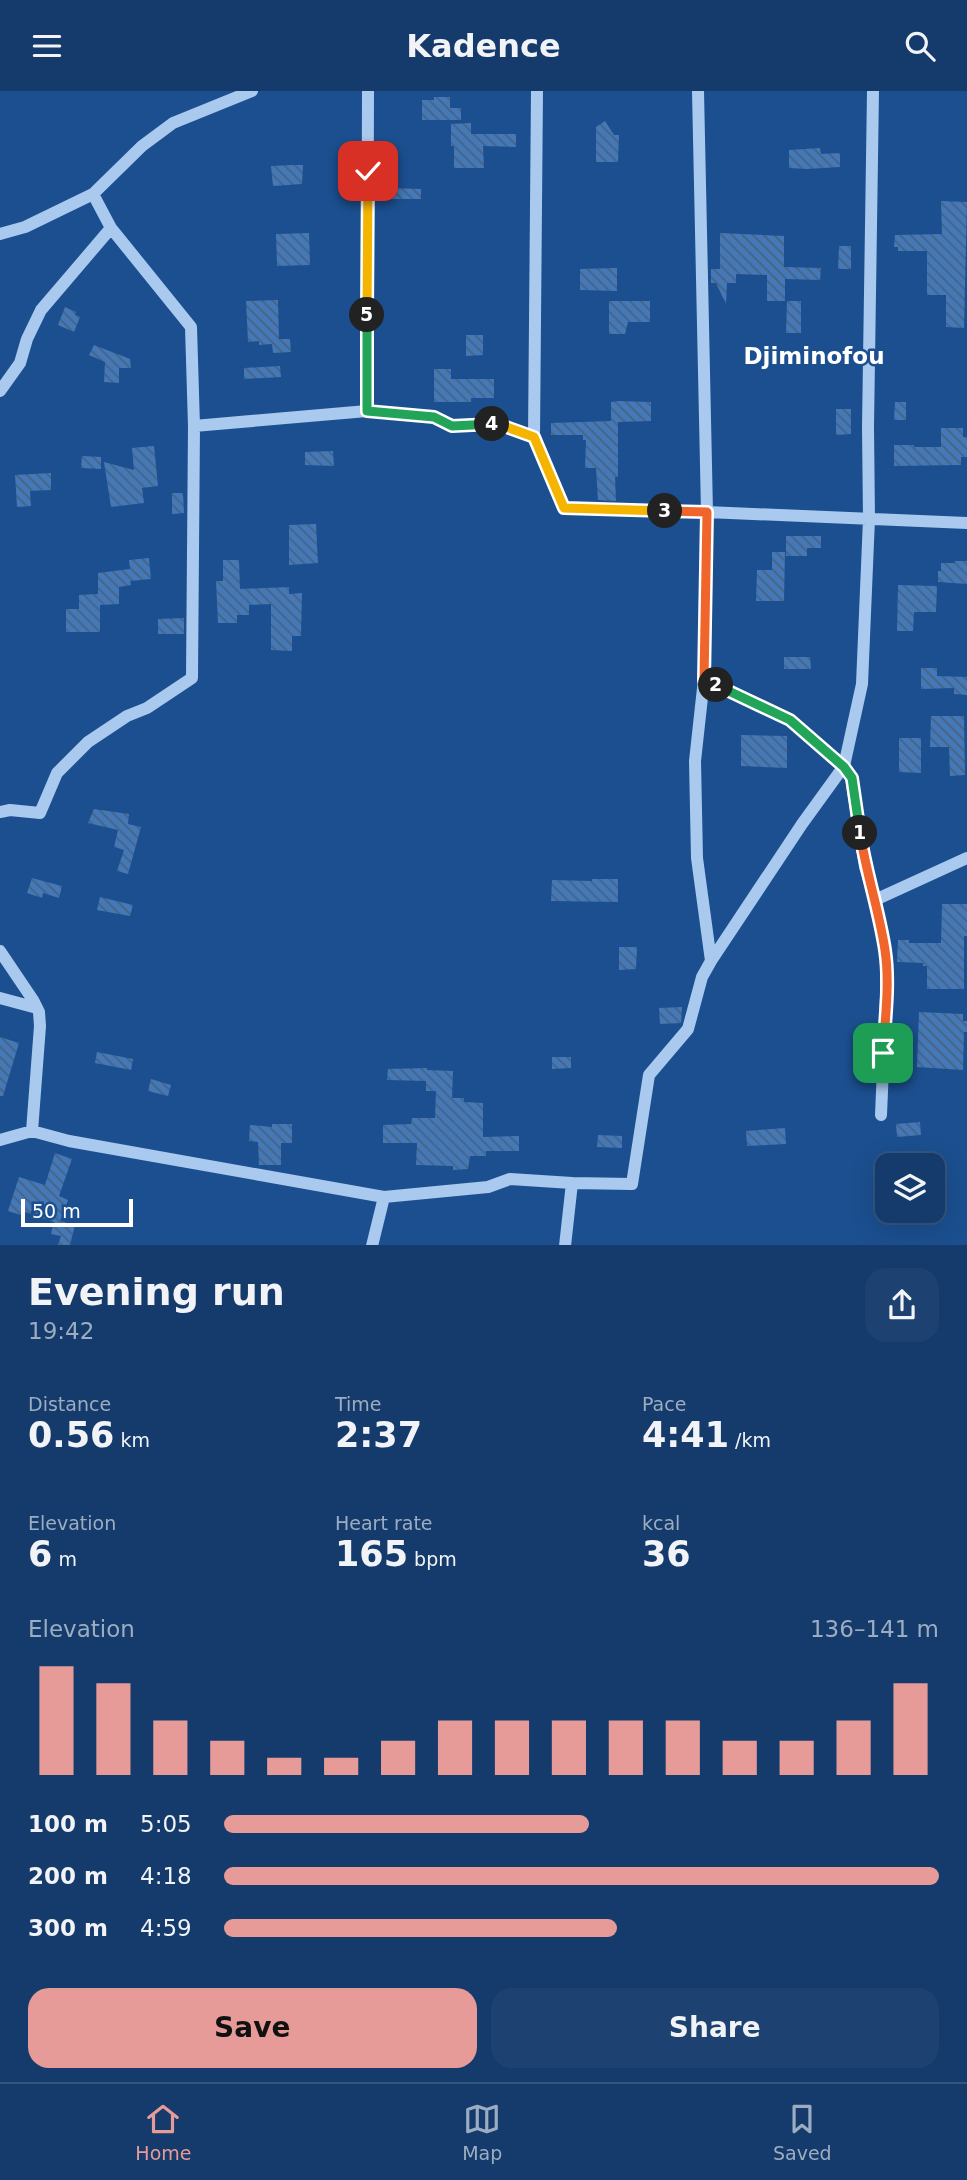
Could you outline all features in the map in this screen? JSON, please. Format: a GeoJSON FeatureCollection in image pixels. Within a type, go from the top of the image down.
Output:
{"type":"FeatureCollection","features":[{"type":"Feature","properties":{"kind":"street"},"geometry":{"type":"LineString","coordinates":[[0,235],[25,227],[93,194],[142,146],[173,123],[251,91]]}},
{"type":"Feature","properties":{"kind":"street"},"geometry":{"type":"LineString","coordinates":[[367,411],[368,91]]}},
{"type":"Feature","properties":{"kind":"street"},"geometry":{"type":"LineString","coordinates":[[537,91],[534,437],[564,508],[967,523]]}},
{"type":"Feature","properties":{"kind":"street"},"geometry":{"type":"LineString","coordinates":[[698,91],[707,512],[704,680],[695,761],[697,858],[711,961]]}},
{"type":"Feature","properties":{"kind":"street"},"geometry":{"type":"LineString","coordinates":[[0,1140],[32,1131],[69,1141],[384,1197],[488,1187],[510,1179],[632,1184],[649,1075],[688,1029],[702,978],[711,961],[802,824],[844,767],[862,684],[869,519],[873,91]]}},
{"type":"Feature","properties":{"kind":"street"},"geometry":{"type":"LineString","coordinates":[[0,812],[10,810],[40,813],[57,773],[88,742],[192,678],[194,426],[191,327],[111,228],[93,194]]}},
{"type":"Feature","properties":{"kind":"street"},"geometry":{"type":"LineString","coordinates":[[0,391],[20,363],[33,324],[41,310],[111,228]]}},
{"type":"Feature","properties":{"kind":"street"},"geometry":{"type":"LineString","coordinates":[[194,426],[367,411],[434,417],[452,426],[498,424],[534,437]]}},
{"type":"Feature","properties":{"kind":"street"},"geometry":{"type":"LineString","coordinates":[[704,680],[790,720],[844,767],[852,778],[865,867],[886,953],[881,1115]]}},
{"type":"Feature","properties":{"kind":"street"},"geometry":{"type":"LineString","coordinates":[[875,900],[967,858]]}},
{"type":"Feature","properties":{"kind":"street"},"geometry":{"type":"LineString","coordinates":[[0,951],[37,1008],[40,1025],[32,1131]]}},
{"type":"Feature","properties":{"kind":"street"},"geometry":{"type":"LineString","coordinates":[[0,997],[37,1008]]}},
{"type":"Feature","properties":{"kind":"street"},"geometry":{"type":"LineString","coordinates":[[565,1245],[572,1183]]}},
{"type":"Feature","properties":{"kind":"street"},"geometry":{"type":"LineString","coordinates":[[372,1245],[384,1197]]}},
{"type":"Feature","properties":{"kind":"building"},"geometry":{"type":"Polygon","coordinates":[[[434,97],[450,97],[450,108],[461,108],[461,120],[422,120],[422,100],[434,100],[434,97]]]}},
{"type":"Feature","properties":{"kind":"building"},"geometry":{"type":"Polygon","coordinates":[[[605,121],[614,135],[619,135],[618,162],[596,162],[596,127],[605,121]]]}},
{"type":"Feature","properties":{"kind":"building"},"geometry":{"type":"Polygon","coordinates":[[[471,123],[471,134],[516,134],[516,147],[483,146],[484,168],[454,168],[451,124],[471,123]]]}},
{"type":"Feature","properties":{"kind":"building"},"geometry":{"type":"Polygon","coordinates":[[[820,148],[821,154],[840,153],[840,167],[789,168],[789,150],[820,148]]]}},
{"type":"Feature","properties":{"kind":"building"},"geometry":{"type":"Polygon","coordinates":[[[303,165],[302,184],[273,186],[271,166],[303,165]]]}},
{"type":"Feature","properties":{"kind":"building"},"geometry":{"type":"Polygon","coordinates":[[[387,188],[421,189],[421,199],[387,199],[387,188]]]}},
{"type":"Feature","properties":{"kind":"building"},"geometry":{"type":"Polygon","coordinates":[[[941,201],[967,202],[964,328],[946,327],[946,295],[927,295],[927,251],[898,251],[898,247],[894,247],[895,235],[942,234],[941,201]]]}},
{"type":"Feature","properties":{"kind":"building"},"geometry":{"type":"Polygon","coordinates":[[[309,233],[310,265],[277,266],[276,234],[309,233]]]}},
{"type":"Feature","properties":{"kind":"building"},"geometry":{"type":"Polygon","coordinates":[[[720,233],[784,236],[784,267],[821,268],[820,280],[785,279],[785,301],[767,301],[767,275],[736,274],[736,283],[727,283],[726,304],[716,283],[711,283],[711,269],[720,269],[720,233]]]}},
{"type":"Feature","properties":{"kind":"building"},"geometry":{"type":"Polygon","coordinates":[[[839,246],[851,246],[851,269],[838,269],[839,246]]]}},
{"type":"Feature","properties":{"kind":"building"},"geometry":{"type":"Polygon","coordinates":[[[617,268],[617,291],[580,290],[580,269],[617,268]]]}},
{"type":"Feature","properties":{"kind":"building"},"geometry":{"type":"Polygon","coordinates":[[[278,300],[279,339],[290,339],[291,352],[273,353],[272,344],[248,342],[246,301],[278,300]]]}},
{"type":"Feature","properties":{"kind":"building"},"geometry":{"type":"Polygon","coordinates":[[[609,301],[650,301],[650,322],[628,322],[625,334],[609,334],[609,301]]]}},
{"type":"Feature","properties":{"kind":"building"},"geometry":{"type":"Polygon","coordinates":[[[787,301],[801,301],[801,333],[786,333],[787,301]]]}},
{"type":"Feature","properties":{"kind":"building"},"geometry":{"type":"Polygon","coordinates":[[[65,307],[80,317],[74,332],[58,325],[65,307]]]}},
{"type":"Feature","properties":{"kind":"building"},"geometry":{"type":"Polygon","coordinates":[[[466,335],[483,335],[483,355],[466,356],[466,335]]]}},
{"type":"Feature","properties":{"kind":"building"},"geometry":{"type":"Polygon","coordinates":[[[94,345],[130,359],[131,368],[119,368],[119,383],[104,382],[105,362],[89,355],[94,345]]]}},
{"type":"Feature","properties":{"kind":"building"},"geometry":{"type":"Polygon","coordinates":[[[280,366],[281,377],[244,379],[244,368],[280,366]]]}},
{"type":"Feature","properties":{"kind":"building"},"geometry":{"type":"Polygon","coordinates":[[[434,369],[451,369],[451,379],[494,379],[494,398],[471,398],[471,402],[434,402],[434,369]]]}},
{"type":"Feature","properties":{"kind":"building"},"geometry":{"type":"Polygon","coordinates":[[[611,402],[651,402],[651,421],[618,422],[616,501],[598,500],[596,468],[585,468],[586,440],[583,440],[583,435],[551,435],[551,423],[611,421],[611,402]]]}},
{"type":"Feature","properties":{"kind":"building"},"geometry":{"type":"Polygon","coordinates":[[[895,402],[906,402],[906,420],[894,420],[895,402]]]}},
{"type":"Feature","properties":{"kind":"building"},"geometry":{"type":"Polygon","coordinates":[[[836,409],[851,409],[851,434],[836,435],[836,409]]]}},
{"type":"Feature","properties":{"kind":"building"},"geometry":{"type":"Polygon","coordinates":[[[941,428],[963,428],[963,437],[967,437],[967,457],[961,457],[961,465],[894,466],[894,445],[941,447],[941,428]]]}},
{"type":"Feature","properties":{"kind":"building"},"geometry":{"type":"Polygon","coordinates":[[[154,446],[158,486],[142,488],[144,503],[111,507],[104,462],[134,470],[132,448],[154,446]]]}},
{"type":"Feature","properties":{"kind":"building"},"geometry":{"type":"Polygon","coordinates":[[[333,451],[334,466],[305,465],[305,452],[333,451]]]}},
{"type":"Feature","properties":{"kind":"building"},"geometry":{"type":"Polygon","coordinates":[[[82,456],[101,457],[101,469],[81,468],[82,456]]]}},
{"type":"Feature","properties":{"kind":"building"},"geometry":{"type":"Polygon","coordinates":[[[51,473],[51,490],[30,491],[31,506],[17,507],[15,475],[51,473]]]}},
{"type":"Feature","properties":{"kind":"building"},"geometry":{"type":"Polygon","coordinates":[[[172,493],[183,493],[184,513],[172,514],[172,493]]]}},
{"type":"Feature","properties":{"kind":"building"},"geometry":{"type":"Polygon","coordinates":[[[316,524],[318,563],[289,565],[289,525],[316,524]]]}},
{"type":"Feature","properties":{"kind":"building"},"geometry":{"type":"Polygon","coordinates":[[[786,536],[821,536],[821,548],[807,548],[807,556],[786,556],[786,536]]]}},
{"type":"Feature","properties":{"kind":"building"},"geometry":{"type":"Polygon","coordinates":[[[772,552],[785,552],[784,601],[756,601],[757,570],[772,570],[772,552]]]}},
{"type":"Feature","properties":{"kind":"building"},"geometry":{"type":"Polygon","coordinates":[[[149,558],[151,579],[130,581],[131,585],[119,587],[119,604],[100,605],[100,632],[66,632],[66,609],[79,609],[79,595],[98,594],[98,573],[130,569],[129,560],[149,558]]]}},
{"type":"Feature","properties":{"kind":"building"},"geometry":{"type":"Polygon","coordinates":[[[223,560],[239,560],[240,589],[289,587],[289,594],[302,593],[301,636],[292,636],[292,651],[271,650],[271,604],[249,605],[249,615],[237,615],[237,623],[218,623],[216,581],[223,581],[223,560]]]}},
{"type":"Feature","properties":{"kind":"building"},"geometry":{"type":"Polygon","coordinates":[[[967,561],[967,584],[938,582],[941,563],[967,561]]]}},
{"type":"Feature","properties":{"kind":"building"},"geometry":{"type":"Polygon","coordinates":[[[898,585],[937,586],[936,612],[914,612],[913,631],[897,631],[898,585]]]}},
{"type":"Feature","properties":{"kind":"building"},"geometry":{"type":"Polygon","coordinates":[[[184,618],[184,634],[158,634],[158,619],[184,618]]]}},
{"type":"Feature","properties":{"kind":"building"},"geometry":{"type":"Polygon","coordinates":[[[784,657],[810,657],[811,669],[784,669],[784,657]]]}},
{"type":"Feature","properties":{"kind":"building"},"geometry":{"type":"Polygon","coordinates":[[[921,668],[937,668],[937,676],[967,677],[967,695],[954,694],[954,688],[921,689],[921,668]]]}},
{"type":"Feature","properties":{"kind":"building"},"geometry":{"type":"Polygon","coordinates":[[[931,716],[964,716],[965,775],[950,776],[949,747],[930,747],[931,716]]]}},
{"type":"Feature","properties":{"kind":"building"},"geometry":{"type":"Polygon","coordinates":[[[741,735],[787,736],[787,768],[741,766],[741,735]]]}},
{"type":"Feature","properties":{"kind":"building"},"geometry":{"type":"Polygon","coordinates":[[[899,738],[921,738],[921,773],[899,772],[899,738]]]}},
{"type":"Feature","properties":{"kind":"building"},"geometry":{"type":"Polygon","coordinates":[[[94,809],[129,814],[128,824],[141,827],[128,874],[117,871],[124,850],[114,847],[118,830],[88,823],[94,809]]]}},
{"type":"Feature","properties":{"kind":"building"},"geometry":{"type":"Polygon","coordinates":[[[32,878],[62,886],[59,898],[43,893],[42,898],[27,893],[32,878]]]}},
{"type":"Feature","properties":{"kind":"building"},"geometry":{"type":"Polygon","coordinates":[[[618,879],[618,902],[551,901],[552,880],[618,879]]]}},
{"type":"Feature","properties":{"kind":"building"},"geometry":{"type":"Polygon","coordinates":[[[100,897],[133,905],[130,916],[97,910],[100,897]]]}},
{"type":"Feature","properties":{"kind":"building"},"geometry":{"type":"Polygon","coordinates":[[[942,904],[967,904],[964,989],[927,989],[927,966],[923,966],[923,963],[897,962],[898,940],[909,940],[909,943],[941,943],[942,904]]]}},
{"type":"Feature","properties":{"kind":"building"},"geometry":{"type":"Polygon","coordinates":[[[619,947],[637,947],[636,969],[619,970],[619,947]]]}},
{"type":"Feature","properties":{"kind":"building"},"geometry":{"type":"Polygon","coordinates":[[[682,1007],[681,1023],[660,1024],[659,1008],[682,1007]]]}},
{"type":"Feature","properties":{"kind":"building"},"geometry":{"type":"Polygon","coordinates":[[[919,1012],[963,1014],[963,1021],[967,1021],[967,1032],[964,1032],[963,1070],[917,1067],[919,1012]]]}},
{"type":"Feature","properties":{"kind":"building"},"geometry":{"type":"Polygon","coordinates":[[[0,1037],[19,1043],[3,1096],[0,1096],[0,1037]]]}},
{"type":"Feature","properties":{"kind":"building"},"geometry":{"type":"Polygon","coordinates":[[[97,1052],[133,1059],[131,1070],[95,1063],[97,1052]]]}},
{"type":"Feature","properties":{"kind":"building"},"geometry":{"type":"Polygon","coordinates":[[[552,1057],[571,1057],[571,1068],[552,1069],[552,1057]]]}},
{"type":"Feature","properties":{"kind":"building"},"geometry":{"type":"Polygon","coordinates":[[[427,1068],[453,1071],[452,1098],[483,1103],[483,1137],[519,1136],[519,1151],[486,1151],[486,1156],[470,1156],[468,1169],[453,1170],[453,1166],[416,1165],[417,1143],[383,1143],[383,1125],[411,1124],[412,1118],[435,1118],[436,1091],[426,1091],[426,1081],[387,1080],[388,1069],[427,1068]]]}},
{"type":"Feature","properties":{"kind":"building"},"geometry":{"type":"Polygon","coordinates":[[[151,1079],[171,1085],[168,1096],[148,1091],[151,1079]]]}},
{"type":"Feature","properties":{"kind":"building"},"geometry":{"type":"Polygon","coordinates":[[[920,1122],[921,1135],[897,1137],[896,1124],[920,1122]]]}},
{"type":"Feature","properties":{"kind":"building"},"geometry":{"type":"Polygon","coordinates":[[[272,1124],[292,1124],[292,1143],[281,1143],[281,1165],[259,1165],[258,1142],[249,1141],[250,1125],[272,1127],[272,1124]]]}},
{"type":"Feature","properties":{"kind":"building"},"geometry":{"type":"Polygon","coordinates":[[[785,1128],[786,1144],[747,1146],[746,1131],[785,1128]]]}},
{"type":"Feature","properties":{"kind":"building"},"geometry":{"type":"Polygon","coordinates":[[[598,1135],[622,1136],[622,1148],[597,1147],[598,1135]]]}},
{"type":"Feature","properties":{"kind":"building"},"geometry":{"type":"Polygon","coordinates":[[[55,1153],[72,1159],[59,1196],[68,1200],[60,1221],[75,1225],[70,1245],[58,1245],[61,1236],[51,1234],[54,1222],[25,1212],[24,1216],[8,1211],[19,1177],[45,1185],[55,1153]]]}},
{"type":"Feature","properties":{"kind":"district","name":"Djiminofou"},"geometry":{"type":"Point","coordinates":[814,356]}},
{"type":"Feature","properties":{"kind":"route"},"geometry":{"type":"LineString","coordinates":[[368,171],[367,411],[434,417],[452,426],[498,424],[534,437],[564,508],[707,512],[704,680],[790,720],[844,767],[852,778],[865,867],[886,953],[883,1053]]}}]}
